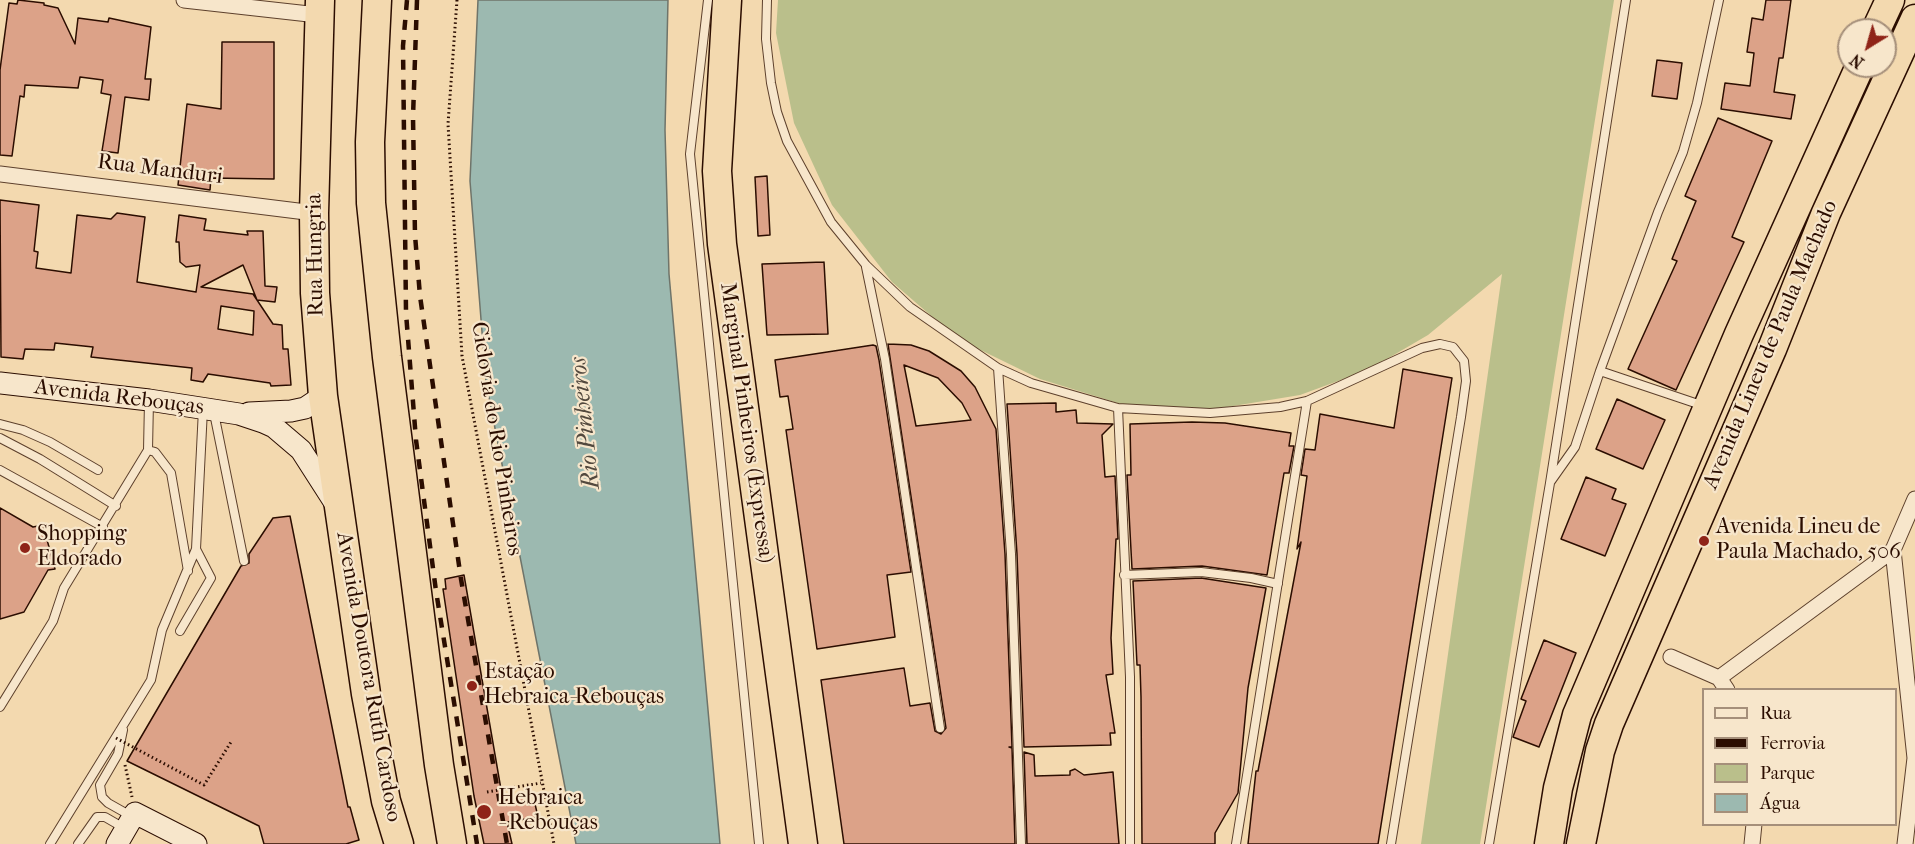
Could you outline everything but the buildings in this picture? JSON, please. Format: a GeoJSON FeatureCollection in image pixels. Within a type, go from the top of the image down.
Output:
{"type":"FeatureCollection","features":[{"type":"Feature","properties":{"kind":"highway"},"geometry":{"type":"LineString","coordinates":[[378,0],[370,142],[372,213],[389,369],[439,765],[452,844]]}},
{"type":"Feature","properties":{"kind":"highway","name":"Marginal Pinheiros (Expressa)"},"geometry":{"type":"LineString","coordinates":[[727,0],[717,171],[722,244],[803,844]]}},
{"type":"Feature","properties":{"kind":"highway"},"geometry":{"type":"LineString","coordinates":[[1882,18],[1890,0]]}},
{"type":"Feature","properties":{"kind":"highway","name":"Rua Hungria"},"geometry":{"type":"LineString","coordinates":[[319,8],[314,213],[315,293],[323,396],[338,509]]}},
{"type":"Feature","properties":{"kind":"highway","name":"Avenida Lineu de Paula Machado"},"geometry":{"type":"LineString","coordinates":[[1581,844],[1600,751],[1609,724],[1753,391],[1826,213],[1915,20]]}},
{"type":"Feature","properties":{"kind":"highway","name":"Avenida Lineu de Paula Machado"},"geometry":{"type":"LineString","coordinates":[[1549,844],[1558,788],[1577,715],[1707,407],[1855,78]]}},
{"type":"Feature","properties":{"kind":"highway"},"geometry":{"type":"LineString","coordinates":[[1739,334],[1729,370],[1737,384],[1753,391]]}},
{"type":"Feature","properties":{"kind":"highway"},"geometry":{"type":"LineString","coordinates":[[1707,407],[1727,421],[1728,446]]}},
{"type":"Feature","properties":{"kind":"highway","name":"Avenida Doutora Ruth Cardoso"},"geometry":{"type":"LineString","coordinates":[[338,509],[366,694],[386,801],[399,844]]}},
{"type":"Feature","properties":{"kind":"highway"},"geometry":{"type":"LineString","coordinates":[[366,694],[384,746],[412,844]]}},
{"type":"Feature","properties":{"kind":"street"},"geometry":{"type":"LineString","coordinates":[[184,0],[319,8]]}},
{"type":"Feature","properties":{"kind":"street","name":"Rua Manduri"},"geometry":{"type":"LineString","coordinates":[[0,174],[314,213]]}},
{"type":"Feature","properties":{"kind":"street","name":"Avenida Rebouças"},"geometry":{"type":"LineString","coordinates":[[0,383],[208,409],[239,414],[274,427],[294,443],[312,464],[338,509]]}},
{"type":"Feature","properties":{"kind":"street","name":"Avenida Rebouças"},"geometry":{"type":"LineString","coordinates":[[239,414],[305,408],[323,396]]}},
{"type":"Feature","properties":{"kind":"street"},"geometry":{"type":"LineString","coordinates":[[1671,657],[1723,684],[1893,550],[1915,499]]}},
{"type":"Feature","properties":{"kind":"street"},"geometry":{"type":"LineString","coordinates":[[1893,550],[1915,758],[1905,844]]}},
{"type":"Feature","properties":{"kind":"street"},"geometry":{"type":"LineString","coordinates":[[128,826],[196,844]]}},
{"type":"Feature","properties":{"kind":"street"},"geometry":{"type":"LineString","coordinates":[[1752,844],[1754,826]]}},
{"type":"Feature","properties":{"kind":"lane"},"geometry":{"type":"LineString","coordinates":[[708,0],[690,154],[759,844]]}},
{"type":"Feature","properties":{"kind":"lane"},"geometry":{"type":"LineString","coordinates":[[767,0],[766,39],[771,82],[787,141],[831,222],[866,266],[910,307],[998,369],[1031,383],[1118,408],[1220,413],[1280,408],[1307,401],[1422,348],[1440,344],[1453,347],[1464,361],[1463,399],[1391,844]]}},
{"type":"Feature","properties":{"kind":"lane"},"geometry":{"type":"LineString","coordinates":[[1489,844],[1550,483],[1626,0]]}},
{"type":"Feature","properties":{"kind":"lane"},"geometry":{"type":"LineString","coordinates":[[1550,483],[1575,447],[1638,265],[1683,152],[1697,103],[1719,0]]}},
{"type":"Feature","properties":{"kind":"lane"},"geometry":{"type":"LineString","coordinates":[[866,266],[885,358],[940,728]]}},
{"type":"Feature","properties":{"kind":"lane"},"geometry":{"type":"LineString","coordinates":[[998,369],[1011,554],[1021,844]]}},
{"type":"Feature","properties":{"kind":"lane"},"geometry":{"type":"LineString","coordinates":[[1600,371],[1707,407]]}},
{"type":"Feature","properties":{"kind":"lane"},"geometry":{"type":"LineString","coordinates":[[0,707],[53,621],[64,588],[148,450],[149,400]]}},
{"type":"Feature","properties":{"kind":"lane"},"geometry":{"type":"LineString","coordinates":[[1236,844],[1307,401]]}},
{"type":"Feature","properties":{"kind":"lane"},"geometry":{"type":"LineString","coordinates":[[1118,408],[1130,677],[1130,844]]}},
{"type":"Feature","properties":{"kind":"lane"},"geometry":{"type":"LineString","coordinates":[[50,844],[152,680],[162,630],[196,549],[208,409]]}},
{"type":"Feature","properties":{"kind":"lane"},"geometry":{"type":"LineString","coordinates":[[208,409],[244,561]]}},
{"type":"Feature","properties":{"kind":"lane"},"geometry":{"type":"LineString","coordinates":[[0,424],[23,430],[50,442],[98,470]]}},
{"type":"Feature","properties":{"kind":"lane"},"geometry":{"type":"LineString","coordinates":[[0,438],[116,506]]}},
{"type":"Feature","properties":{"kind":"lane"},"geometry":{"type":"LineString","coordinates":[[148,450],[160,456],[171,473],[188,572]]}},
{"type":"Feature","properties":{"kind":"lane"},"geometry":{"type":"LineString","coordinates":[[0,470],[103,527]]}},
{"type":"Feature","properties":{"kind":"lane"},"geometry":{"type":"LineString","coordinates":[[180,631],[211,578],[196,549]]}},
{"type":"Feature","properties":{"kind":"lane"},"geometry":{"type":"LineString","coordinates":[[1124,575],[1201,572],[1278,584]]}},
{"type":"Feature","properties":{"kind":"lane"},"geometry":{"type":"LineString","coordinates":[[124,725],[118,754],[100,785],[102,797],[128,826]]}},
{"type":"Feature","properties":{"kind":"lane"},"geometry":{"type":"LineString","coordinates":[[78,844],[97,817],[105,817],[128,826]]}},
{"type":"Feature","properties":{"kind":"path","name":"Ciclovia do Rio Pinheiros"},"geometry":{"type":"LineString","coordinates":[[457,0],[448,124],[462,356],[554,844]]}},
{"type":"Feature","properties":{"kind":"path"},"geometry":{"type":"LineString","coordinates":[[116,738],[204,785],[231,742]]}},
{"type":"Feature","properties":{"kind":"path"},"geometry":{"type":"LineString","coordinates":[[127,752],[130,746]]}},
{"type":"Feature","properties":{"kind":"path"},"geometry":{"type":"LineString","coordinates":[[124,758],[128,826]]}},
{"type":"Feature","properties":{"kind":"path"},"geometry":{"type":"LineString","coordinates":[[487,792],[541,783]]}},
{"type":"Feature","properties":{"kind":"green space"},"geometry":{"type":"Polygon","coordinates":[[[778,0],[1614,0],[1480,844],[1421,844],[1502,274],[1428,335],[1368,370],[1300,395],[1215,409],[1121,404],[1040,379],[958,339],[892,282],[832,205],[794,123],[776,33],[778,0]]]}},
{"type":"Feature","properties":{"kind":"water","name":"Rio Pinheiros"},"geometry":{"type":"Polygon","coordinates":[[[478,0],[668,0],[665,130],[669,274],[720,844],[576,844],[486,382],[470,181],[478,0]]]}},
{"type":"Feature","properties":{"kind":"railway"},"geometry":{"type":"LineString","coordinates":[[407,0],[403,46],[406,313],[416,440],[436,591],[477,844]]}},
{"type":"Feature","properties":{"kind":"railway"},"geometry":{"type":"LineString","coordinates":[[417,0],[413,117],[415,235],[420,296],[461,579],[507,844]]}},
{"type":"Feature","properties":{"kind":"place","name":"Avenida Lineu de Paula Machado, 506"},"geometry":{"type":"Point","coordinates":[1704,541]}},
{"type":"Feature","properties":{"kind":"place","name":"Shopping Eldorado"},"geometry":{"type":"Point","coordinates":[25,548]}},
{"type":"Feature","properties":{"kind":"place","name":"Estação Hebraica-Rebouças"},"geometry":{"type":"Point","coordinates":[472,686]}},
{"type":"Feature","properties":{"kind":"place","name":"Hebraica - Rebouças"},"geometry":{"type":"Point","coordinates":[484,812]}}]}
